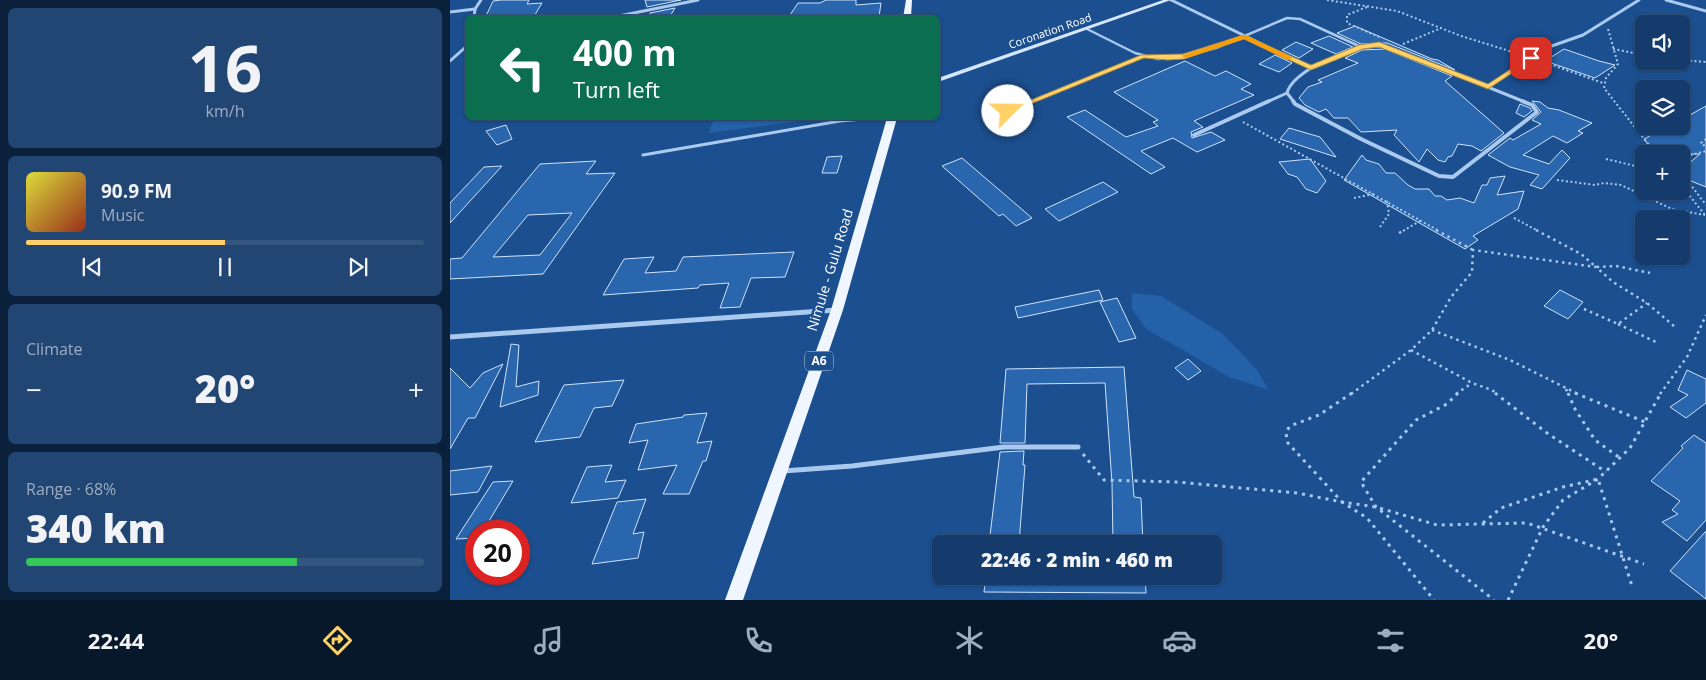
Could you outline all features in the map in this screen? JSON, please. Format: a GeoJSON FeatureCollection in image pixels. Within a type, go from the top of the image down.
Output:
{"type":"FeatureCollection","features":[{"type":"Feature","properties":{"kind":"main road"},"geometry":{"type":"LineString","coordinates":[[907,15],[909,0]]}},
{"type":"Feature","properties":{"kind":"main road","name":"Coronation Road"},"geometry":{"type":"LineString","coordinates":[[940,79],[1170,0]]}},
{"type":"Feature","properties":{"kind":"main road","name":"Nimule - Gulu Road"},"geometry":{"type":"LineString","coordinates":[[734,600],[837,310],[891,120]]}},
{"type":"Feature","properties":{"kind":"street"},"geometry":{"type":"LineString","coordinates":[[474,15],[475,9],[482,0]]}},
{"type":"Feature","properties":{"kind":"street"},"geometry":{"type":"LineString","coordinates":[[625,15],[698,0]]}},
{"type":"Feature","properties":{"kind":"street"},"geometry":{"type":"LineString","coordinates":[[1170,0],[1311,68]]}},
{"type":"Feature","properties":{"kind":"street"},"geometry":{"type":"LineString","coordinates":[[1488,87],[1546,48],[1583,35],[1639,0]]}},
{"type":"Feature","properties":{"kind":"street"},"geometry":{"type":"LineString","coordinates":[[1666,0],[1706,11]]}},
{"type":"Feature","properties":{"kind":"street"},"geometry":{"type":"LineString","coordinates":[[450,12],[475,9]]}},
{"type":"Feature","properties":{"kind":"street"},"geometry":{"type":"LineString","coordinates":[[1194,136],[1287,93],[1293,82],[1311,68],[1361,47],[1379,44],[1396,49],[1532,105],[1537,112],[1453,177],[1448,177],[1427,172],[1300,108],[1287,93]]}},
{"type":"Feature","properties":{"kind":"street"},"geometry":{"type":"LineString","coordinates":[[450,61],[465,48]]}},
{"type":"Feature","properties":{"kind":"street"},"geometry":{"type":"LineString","coordinates":[[450,337],[837,310]]}},
{"type":"Feature","properties":{"kind":"lane"},"geometry":{"type":"LineString","coordinates":[[1086,29],[1143,56],[1168,58],[1184,56],[1244,37],[1287,18],[1293,18],[1300,19],[1361,47]]}},
{"type":"Feature","properties":{"kind":"lane"},"geometry":{"type":"LineString","coordinates":[[1008,111],[1143,56]]}},
{"type":"Feature","properties":{"kind":"lane"},"geometry":{"type":"LineString","coordinates":[[642,156],[852,120]]}},
{"type":"Feature","properties":{"kind":"lane"},"geometry":{"type":"LineString","coordinates":[[781,471],[852,466],[1004,448],[1078,447]]}},
{"type":"Feature","properties":{"kind":"path"},"geometry":{"type":"LineString","coordinates":[[1326,0],[1397,11],[1441,28],[1603,83]]}},
{"type":"Feature","properties":{"kind":"path"},"geometry":{"type":"LineString","coordinates":[[1367,6],[1347,16],[1347,23],[1378,37],[1381,40],[1379,44]]}},
{"type":"Feature","properties":{"kind":"path"},"geometry":{"type":"LineString","coordinates":[[1602,23],[1608,28],[1618,64],[1609,72],[1603,83],[1606,91],[1649,145]]}},
{"type":"Feature","properties":{"kind":"path"},"geometry":{"type":"LineString","coordinates":[[1396,49],[1410,40],[1441,28]]}},
{"type":"Feature","properties":{"kind":"path"},"geometry":{"type":"LineString","coordinates":[[1613,49],[1635,53]]}},
{"type":"Feature","properties":{"kind":"path"},"geometry":{"type":"LineString","coordinates":[[1690,61],[1706,62]]}},
{"type":"Feature","properties":{"kind":"path"},"geometry":{"type":"LineString","coordinates":[[1235,118],[1473,250],[1550,262],[1596,267],[1616,266],[1650,273]]}},
{"type":"Feature","properties":{"kind":"path"},"geometry":{"type":"LineString","coordinates":[[1706,139],[1701,143],[1706,147]]}},
{"type":"Feature","properties":{"kind":"path"},"geometry":{"type":"LineString","coordinates":[[1690,157],[1706,151]]}},
{"type":"Feature","properties":{"kind":"path"},"geometry":{"type":"LineString","coordinates":[[1606,159],[1635,166]]}},
{"type":"Feature","properties":{"kind":"path"},"geometry":{"type":"LineString","coordinates":[[1557,180],[1572,183],[1595,185],[1604,183],[1621,186],[1672,209],[1706,216]]}},
{"type":"Feature","properties":{"kind":"path"},"geometry":{"type":"LineString","coordinates":[[1690,186],[1706,205]]}},
{"type":"Feature","properties":{"kind":"path"},"geometry":{"type":"LineString","coordinates":[[1354,198],[1374,194]]}},
{"type":"Feature","properties":{"kind":"path"},"geometry":{"type":"LineString","coordinates":[[1690,196],[1706,216]]}},
{"type":"Feature","properties":{"kind":"path"},"geometry":{"type":"LineString","coordinates":[[1380,227],[1389,214],[1387,201]]}},
{"type":"Feature","properties":{"kind":"path"},"geometry":{"type":"LineString","coordinates":[[1514,218],[1581,254],[1613,282],[1647,303],[1675,327]]}},
{"type":"Feature","properties":{"kind":"path"},"geometry":{"type":"LineString","coordinates":[[1399,232],[1420,221]]}},
{"type":"Feature","properties":{"kind":"path"},"geometry":{"type":"LineString","coordinates":[[1434,600],[1367,518],[1342,502],[1287,442],[1286,432],[1290,426],[1319,415],[1358,389],[1411,350],[1432,330],[1451,297],[1472,272],[1473,250]]}},
{"type":"Feature","properties":{"kind":"path"},"geometry":{"type":"LineString","coordinates":[[1618,324],[1647,303]]}},
{"type":"Feature","properties":{"kind":"path"},"geometry":{"type":"LineString","coordinates":[[1584,309],[1658,343]]}},
{"type":"Feature","properties":{"kind":"path"},"geometry":{"type":"LineString","coordinates":[[1508,600],[1544,527],[1563,500],[1598,479],[1630,448],[1661,394],[1687,357],[1706,315]]}},
{"type":"Feature","properties":{"kind":"path"},"geometry":{"type":"LineString","coordinates":[[1432,330],[1510,360],[1590,400],[1645,422]]}},
{"type":"Feature","properties":{"kind":"path"},"geometry":{"type":"LineString","coordinates":[[1411,350],[1472,383],[1492,390],[1547,433],[1606,472]]}},
{"type":"Feature","properties":{"kind":"path"},"geometry":{"type":"LineString","coordinates":[[1472,383],[1456,394],[1447,404],[1416,420],[1362,482],[1376,507],[1494,600]]}},
{"type":"Feature","properties":{"kind":"path"},"geometry":{"type":"LineString","coordinates":[[1566,387],[1575,409],[1594,440],[1620,458]]}},
{"type":"Feature","properties":{"kind":"path"},"geometry":{"type":"LineString","coordinates":[[1078,447],[1104,480],[1185,482],[1297,494],[1376,507],[1437,525],[1527,523],[1544,527],[1644,564]]}},
{"type":"Feature","properties":{"kind":"path"},"geometry":{"type":"LineString","coordinates":[[1482,524],[1501,508],[1564,487],[1598,479]]}},
{"type":"Feature","properties":{"kind":"path"},"geometry":{"type":"LineString","coordinates":[[1598,479],[1632,586]]}},
{"type":"Feature","properties":{"kind":"shaded area"},"geometry":{"type":"Polygon","coordinates":[[[713,120],[808,120],[709,133],[713,120]]]}},
{"type":"Feature","properties":{"kind":"shaded area"},"geometry":{"type":"Polygon","coordinates":[[[1132,293],[1161,296],[1223,334],[1257,370],[1269,390],[1229,377],[1146,329],[1132,309],[1132,293]]]}},
{"type":"Feature","properties":{"kind":"building"},"geometry":{"type":"Polygon","coordinates":[[[529,0],[527,4],[542,3],[535,15],[486,15],[493,1],[529,0]]]}},
{"type":"Feature","properties":{"kind":"building"},"geometry":{"type":"Polygon","coordinates":[[[645,0],[681,0],[647,7],[645,0]]]}},
{"type":"Feature","properties":{"kind":"building"},"geometry":{"type":"Polygon","coordinates":[[[826,0],[856,0],[856,5],[881,3],[879,15],[790,15],[798,3],[820,3],[826,0]]]}},
{"type":"Feature","properties":{"kind":"building"},"geometry":{"type":"Polygon","coordinates":[[[675,8],[671,15],[650,15],[650,13],[675,8]]]}},
{"type":"Feature","properties":{"kind":"building"},"geometry":{"type":"Polygon","coordinates":[[[1355,26],[1438,60],[1455,70],[1387,43],[1361,44],[1337,33],[1355,26]]]}},
{"type":"Feature","properties":{"kind":"building"},"geometry":{"type":"Polygon","coordinates":[[[1329,36],[1353,47],[1336,54],[1311,43],[1329,36]]]}},
{"type":"Feature","properties":{"kind":"building"},"geometry":{"type":"Polygon","coordinates":[[[1296,42],[1313,49],[1299,58],[1282,50],[1296,42]]]}},
{"type":"Feature","properties":{"kind":"building"},"geometry":{"type":"Polygon","coordinates":[[[1385,49],[1452,76],[1445,81],[1504,133],[1481,151],[1472,146],[1458,144],[1452,156],[1448,157],[1445,162],[1438,160],[1427,149],[1419,162],[1394,135],[1397,130],[1361,132],[1348,118],[1334,118],[1326,109],[1319,112],[1305,105],[1299,98],[1308,87],[1322,82],[1318,80],[1358,63],[1345,58],[1362,50],[1385,49]]]}},
{"type":"Feature","properties":{"kind":"building"},"geometry":{"type":"Polygon","coordinates":[[[1564,49],[1615,65],[1595,78],[1545,61],[1564,49]]]}},
{"type":"Feature","properties":{"kind":"building"},"geometry":{"type":"Polygon","coordinates":[[[1275,55],[1292,63],[1279,72],[1259,64],[1275,55]]]}},
{"type":"Feature","properties":{"kind":"building"},"geometry":{"type":"Polygon","coordinates":[[[1185,61],[1215,76],[1226,71],[1251,84],[1241,89],[1254,95],[1194,121],[1203,127],[1191,132],[1192,138],[1211,132],[1225,140],[1197,152],[1173,138],[1141,151],[1165,167],[1151,174],[1067,117],[1085,110],[1126,137],[1158,126],[1153,122],[1158,120],[1114,92],[1185,61]]]}},
{"type":"Feature","properties":{"kind":"building"},"geometry":{"type":"Polygon","coordinates":[[[1532,101],[1540,102],[1548,108],[1559,110],[1592,123],[1578,131],[1583,133],[1567,143],[1553,136],[1523,155],[1549,164],[1562,150],[1570,158],[1542,189],[1530,185],[1539,175],[1510,167],[1488,155],[1510,138],[1513,140],[1541,124],[1532,120],[1541,112],[1532,101]]]}},
{"type":"Feature","properties":{"kind":"building"},"geometry":{"type":"Polygon","coordinates":[[[1520,104],[1530,108],[1532,111],[1524,117],[1516,113],[1520,104]]]}},
{"type":"Feature","properties":{"kind":"building"},"geometry":{"type":"Polygon","coordinates":[[[1706,106],[1706,187],[1690,181],[1690,162],[1700,154],[1690,154],[1690,145],[1648,145],[1644,139],[1652,135],[1690,135],[1690,115],[1706,106]]]}},
{"type":"Feature","properties":{"kind":"building"},"geometry":{"type":"Polygon","coordinates":[[[506,125],[512,139],[497,145],[486,131],[506,125]]]}},
{"type":"Feature","properties":{"kind":"building"},"geometry":{"type":"Polygon","coordinates":[[[1289,128],[1320,137],[1336,157],[1280,139],[1289,128]]]}},
{"type":"Feature","properties":{"kind":"building"},"geometry":{"type":"Polygon","coordinates":[[[1362,155],[1366,160],[1379,164],[1386,173],[1395,173],[1415,189],[1429,189],[1435,196],[1441,196],[1447,200],[1460,198],[1474,203],[1482,185],[1487,185],[1490,178],[1505,176],[1497,195],[1524,191],[1518,209],[1473,236],[1478,240],[1465,249],[1344,180],[1362,155]]]}},
{"type":"Feature","properties":{"kind":"building"},"geometry":{"type":"Polygon","coordinates":[[[842,156],[837,173],[822,173],[827,157],[842,156]]]}},
{"type":"Feature","properties":{"kind":"building"},"geometry":{"type":"Polygon","coordinates":[[[962,158],[1032,218],[1016,226],[1003,214],[999,216],[942,166],[962,158]]]}},
{"type":"Feature","properties":{"kind":"building"},"geometry":{"type":"Polygon","coordinates":[[[1310,159],[1326,181],[1317,193],[1306,189],[1297,177],[1288,174],[1279,162],[1310,159]]]}},
{"type":"Feature","properties":{"kind":"building"},"geometry":{"type":"Polygon","coordinates":[[[596,161],[586,174],[615,173],[543,274],[450,279],[450,259],[462,258],[540,164],[596,161]],[[572,213],[528,215],[493,257],[540,255],[572,213]]]}},
{"type":"Feature","properties":{"kind":"building"},"geometry":{"type":"Polygon","coordinates":[[[502,166],[450,223],[450,203],[484,167],[502,166]]]}},
{"type":"Feature","properties":{"kind":"building"},"geometry":{"type":"Polygon","coordinates":[[[1103,182],[1118,192],[1059,221],[1045,209],[1103,182]]]}},
{"type":"Feature","properties":{"kind":"building"},"geometry":{"type":"Polygon","coordinates":[[[794,252],[785,277],[751,278],[740,307],[720,308],[729,283],[700,285],[698,288],[603,295],[624,259],[654,257],[645,273],[676,271],[683,257],[794,252]]]}},
{"type":"Feature","properties":{"kind":"building"},"geometry":{"type":"Polygon","coordinates":[[[1099,290],[1103,300],[1018,318],[1015,307],[1099,290]]]}},
{"type":"Feature","properties":{"kind":"building"},"geometry":{"type":"Polygon","coordinates":[[[1560,290],[1583,302],[1568,319],[1544,306],[1560,290]]]}},
{"type":"Feature","properties":{"kind":"building"},"geometry":{"type":"Polygon","coordinates":[[[1117,298],[1136,338],[1119,342],[1100,302],[1117,298]]]}},
{"type":"Feature","properties":{"kind":"building"},"geometry":{"type":"Polygon","coordinates":[[[511,344],[519,345],[516,387],[539,381],[538,395],[500,407],[511,344]]]}},
{"type":"Feature","properties":{"kind":"building"},"geometry":{"type":"Polygon","coordinates":[[[1188,359],[1201,371],[1188,380],[1175,368],[1188,359]]]}},
{"type":"Feature","properties":{"kind":"building"},"geometry":{"type":"Polygon","coordinates":[[[503,364],[475,418],[468,418],[450,449],[450,368],[470,388],[483,373],[503,364]]]}},
{"type":"Feature","properties":{"kind":"building"},"geometry":{"type":"Polygon","coordinates":[[[1124,367],[1134,497],[1141,498],[1143,535],[1113,535],[1112,483],[1105,383],[1027,384],[1025,443],[1000,443],[1006,369],[1124,367]]]}},
{"type":"Feature","properties":{"kind":"building"},"geometry":{"type":"Polygon","coordinates":[[[1687,370],[1706,379],[1706,403],[1686,418],[1670,407],[1688,395],[1678,390],[1687,370]]]}},
{"type":"Feature","properties":{"kind":"building"},"geometry":{"type":"Polygon","coordinates":[[[624,380],[612,406],[594,408],[580,437],[535,442],[564,385],[624,380]]]}},
{"type":"Feature","properties":{"kind":"building"},"geometry":{"type":"Polygon","coordinates":[[[707,413],[697,443],[712,441],[706,461],[703,461],[689,494],[663,494],[677,465],[638,470],[648,440],[629,443],[636,424],[683,417],[684,415],[707,413]]]}},
{"type":"Feature","properties":{"kind":"building"},"geometry":{"type":"Polygon","coordinates":[[[1694,435],[1706,443],[1706,520],[1687,541],[1662,522],[1678,514],[1672,510],[1680,501],[1651,481],[1683,448],[1681,446],[1694,435]]]}},
{"type":"Feature","properties":{"kind":"building"},"geometry":{"type":"Polygon","coordinates":[[[1024,451],[1023,465],[1025,465],[1020,535],[990,535],[1000,452],[1024,451]]]}},
{"type":"Feature","properties":{"kind":"building"},"geometry":{"type":"Polygon","coordinates":[[[612,465],[605,482],[626,480],[618,498],[571,503],[587,467],[612,465]]]}},
{"type":"Feature","properties":{"kind":"building"},"geometry":{"type":"Polygon","coordinates":[[[492,466],[478,492],[450,495],[450,471],[492,466]]]}},
{"type":"Feature","properties":{"kind":"building"},"geometry":{"type":"Polygon","coordinates":[[[513,481],[490,520],[468,520],[493,482],[513,481]]]}},
{"type":"Feature","properties":{"kind":"building"},"geometry":{"type":"Polygon","coordinates":[[[646,499],[633,534],[644,532],[638,558],[592,564],[617,502],[646,499]]]}},
{"type":"Feature","properties":{"kind":"building"},"geometry":{"type":"Polygon","coordinates":[[[465,525],[465,539],[456,539],[465,525]]]}},
{"type":"Feature","properties":{"kind":"building"},"geometry":{"type":"Polygon","coordinates":[[[1706,531],[1706,599],[1670,571],[1706,531]]]}},
{"type":"Feature","properties":{"kind":"building"},"geometry":{"type":"Polygon","coordinates":[[[985,585],[1146,585],[1146,593],[984,592],[985,585]]]}},
{"type":"Feature","properties":{"kind":"slow traffic"},"geometry":{"type":"LineString","coordinates":[[1184,56],[1244,37],[1289,58]]}},
{"type":"Feature","properties":{"kind":"route"},"geometry":{"type":"LineString","coordinates":[[1008,111],[1143,56],[1168,58],[1195,54],[1244,37],[1311,68],[1361,47],[1379,44],[1396,49],[1488,87],[1531,58]]}}]}
